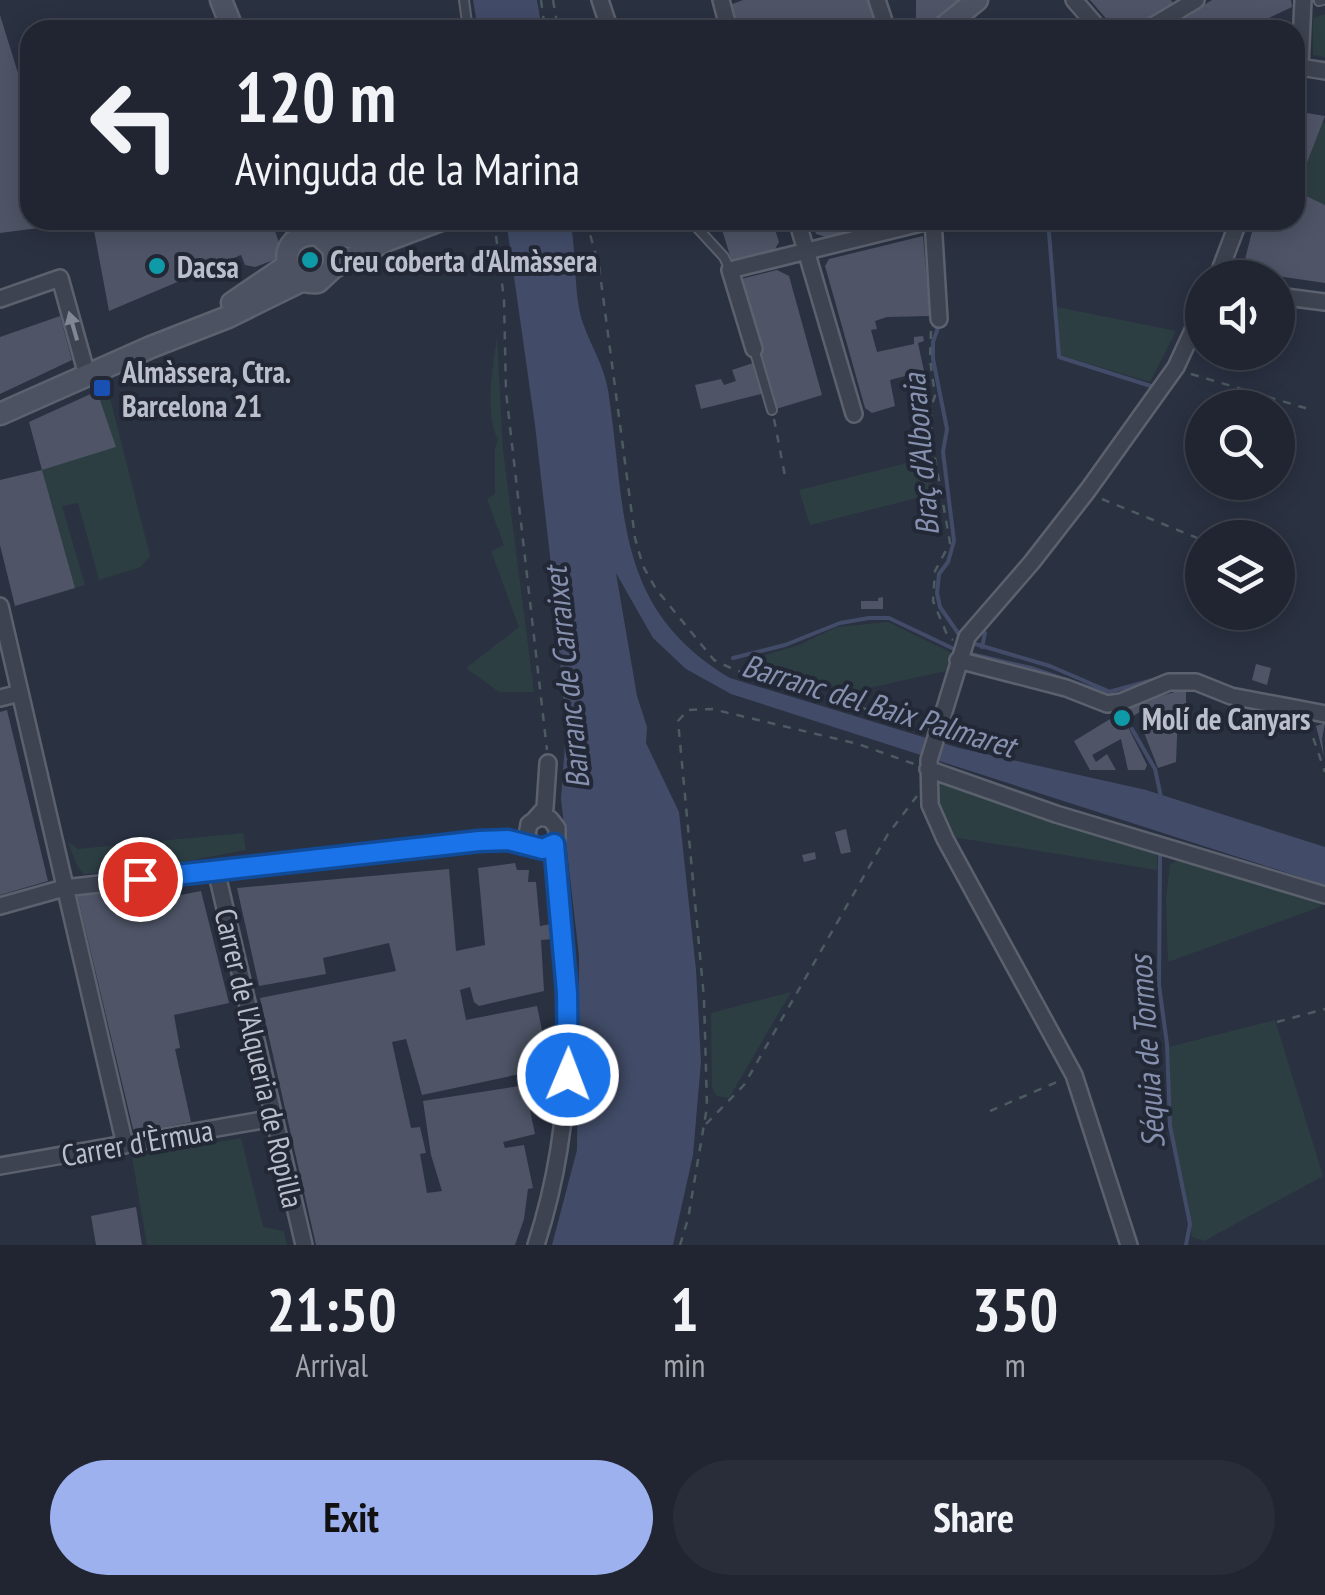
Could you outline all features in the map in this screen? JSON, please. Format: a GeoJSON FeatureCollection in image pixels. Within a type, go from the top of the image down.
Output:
{"type":"FeatureCollection","features":[{"type":"Feature","properties":{"kind":"main road"},"geometry":{"type":"LineString","coordinates":[[952,20],[977,0]]}},
{"type":"Feature","properties":{"kind":"main road"},"geometry":{"type":"LineString","coordinates":[[286,230],[294,263],[318,282],[334,268],[414,230]]}},
{"type":"Feature","properties":{"kind":"main road"},"geometry":{"type":"LineString","coordinates":[[315,230],[334,249],[334,268]]}},
{"type":"Feature","properties":{"kind":"main road"},"geometry":{"type":"LineString","coordinates":[[0,414],[228,317],[294,263],[299,238],[315,230],[386,241]]}},
{"type":"Feature","properties":{"kind":"street"},"geometry":{"type":"LineString","coordinates":[[1074,0],[1091,20]]}},
{"type":"Feature","properties":{"kind":"street"},"geometry":{"type":"LineString","coordinates":[[1160,20],[1184,3]]}},
{"type":"Feature","properties":{"kind":"street"},"geometry":{"type":"LineString","coordinates":[[800,230],[854,414]]}},
{"type":"Feature","properties":{"kind":"street"},"geometry":{"type":"LineString","coordinates":[[754,350],[730,270],[892,230]]}},
{"type":"Feature","properties":{"kind":"street"},"geometry":{"type":"LineString","coordinates":[[934,230],[940,318]]}},
{"type":"Feature","properties":{"kind":"street"},"geometry":{"type":"LineString","coordinates":[[1224,260],[1235,230]]}},
{"type":"Feature","properties":{"kind":"street"},"geometry":{"type":"LineString","coordinates":[[0,299],[60,278],[87,375]]}},
{"type":"Feature","properties":{"kind":"street"},"geometry":{"type":"LineString","coordinates":[[1295,298],[1325,302]]}},
{"type":"Feature","properties":{"kind":"street"},"geometry":{"type":"LineString","coordinates":[[1129,1245],[1074,1074],[945,839],[930,805],[928,771],[961,653],[1088,490],[1176,368],[1185,348]]}},
{"type":"Feature","properties":{"kind":"street"},"geometry":{"type":"LineString","coordinates":[[0,606],[126,1145]]}},
{"type":"Feature","properties":{"kind":"street"},"geometry":{"type":"LineString","coordinates":[[961,653],[1106,704],[1121,702],[1169,682],[1196,682],[1231,696],[1325,714]]}},
{"type":"Feature","properties":{"kind":"street"},"geometry":{"type":"LineString","coordinates":[[0,698],[20,693]]}},
{"type":"Feature","properties":{"kind":"street"},"geometry":{"type":"LineString","coordinates":[[536,1245],[558,1166],[568,1075],[568,1006],[556,872],[541,846],[527,835],[539,822],[544,808],[548,763]]}},
{"type":"Feature","properties":{"kind":"street"},"geometry":{"type":"LineString","coordinates":[[928,771],[1325,895]]}},
{"type":"Feature","properties":{"kind":"street"},"geometry":{"type":"LineString","coordinates":[[508,840],[539,822]]}},
{"type":"Feature","properties":{"kind":"street"},"geometry":{"type":"LineString","coordinates":[[0,906],[64,888],[216,870],[508,840],[541,846],[558,834],[539,822]]}},
{"type":"Feature","properties":{"kind":"street","name":"Carrer de l'Alqueria de Ropilla"},"geometry":{"type":"LineString","coordinates":[[216,870],[304,1245]]}},
{"type":"Feature","properties":{"kind":"street","name":"Carrer d'Èrmua"},"geometry":{"type":"LineString","coordinates":[[0,1166],[274,1118]]}},
{"type":"Feature","properties":{"kind":"lane"},"geometry":{"type":"LineString","coordinates":[[699,230],[724,257],[730,270]]}},
{"type":"Feature","properties":{"kind":"lane"},"geometry":{"type":"LineString","coordinates":[[754,350],[772,410]]}},
{"type":"Feature","properties":{"kind":"path"},"geometry":{"type":"LineString","coordinates":[[495,230],[504,299],[506,392],[548,763]]}},
{"type":"Feature","properties":{"kind":"path"},"geometry":{"type":"LineString","coordinates":[[589,230],[600,266],[635,538],[643,566],[656,589],[714,660],[938,734]]}},
{"type":"Feature","properties":{"kind":"path"},"geometry":{"type":"LineString","coordinates":[[940,318],[933,322],[930,336],[935,396],[930,420],[934,465],[950,543],[936,571],[932,600],[948,638],[961,653]]}},
{"type":"Feature","properties":{"kind":"path"},"geometry":{"type":"LineString","coordinates":[[1176,368],[1312,410]]}},
{"type":"Feature","properties":{"kind":"path"},"geometry":{"type":"LineString","coordinates":[[772,410],[785,476]]}},
{"type":"Feature","properties":{"kind":"path"},"geometry":{"type":"LineString","coordinates":[[1088,490],[1185,533]]}},
{"type":"Feature","properties":{"kind":"path"},"geometry":{"type":"LineString","coordinates":[[1301,708],[1325,772]]}},
{"type":"Feature","properties":{"kind":"path"},"geometry":{"type":"LineString","coordinates":[[680,1245],[707,1107],[704,998],[678,721],[688,710],[712,709],[858,744],[928,771],[744,1085],[705,1125]]}},
{"type":"Feature","properties":{"kind":"path"},"geometry":{"type":"LineString","coordinates":[[1277,1022],[1325,1009]]}},
{"type":"Feature","properties":{"kind":"path"},"geometry":{"type":"LineString","coordinates":[[990,1111],[1074,1074]]}},
{"type":"Feature","properties":{"kind":"shaded area"},"geometry":{"type":"Polygon","coordinates":[[[1325,14],[1325,57],[1313,55],[1313,18],[1325,14]]]}},
{"type":"Feature","properties":{"kind":"shaded area"},"geometry":{"type":"Polygon","coordinates":[[[1321,122],[1325,123],[1325,205],[1305,195],[1305,166],[1321,122]]]}},
{"type":"Feature","properties":{"kind":"shaded area"},"geometry":{"type":"Polygon","coordinates":[[[1057,307],[1176,331],[1150,382],[1060,355],[1057,307]]]}},
{"type":"Feature","properties":{"kind":"shaded area"},"geometry":{"type":"Polygon","coordinates":[[[497,336],[503,450],[534,692],[499,692],[466,668],[519,627],[491,551],[504,545],[487,499],[495,494],[498,440],[490,403],[497,336]]]}},
{"type":"Feature","properties":{"kind":"shaded area"},"geometry":{"type":"Polygon","coordinates":[[[107,386],[150,556],[141,567],[99,580],[78,503],[62,506],[85,585],[75,588],[42,470],[116,447],[97,391],[107,386]]]}},
{"type":"Feature","properties":{"kind":"shaded area"},"geometry":{"type":"Polygon","coordinates":[[[931,457],[933,494],[810,525],[799,490],[931,457]]]}},
{"type":"Feature","properties":{"kind":"shaded area"},"geometry":{"type":"Polygon","coordinates":[[[888,622],[954,654],[950,670],[847,693],[748,664],[748,660],[799,645],[837,627],[888,622]]]}},
{"type":"Feature","properties":{"kind":"shaded area"},"geometry":{"type":"Polygon","coordinates":[[[945,781],[1157,851],[1157,870],[953,837],[942,818],[933,784],[945,781]]]}},
{"type":"Feature","properties":{"kind":"shaded area"},"geometry":{"type":"Polygon","coordinates":[[[243,833],[246,850],[144,869],[84,874],[68,842],[78,849],[243,833]]]}},
{"type":"Feature","properties":{"kind":"shaded area"},"geometry":{"type":"Polygon","coordinates":[[[1181,859],[1322,902],[1320,907],[1168,962],[1166,898],[1170,864],[1181,859]]]}},
{"type":"Feature","properties":{"kind":"shaded area"},"geometry":{"type":"Polygon","coordinates":[[[791,992],[729,1098],[716,1096],[712,1087],[711,1013],[791,992]]]}},
{"type":"Feature","properties":{"kind":"shaded area"},"geometry":{"type":"Polygon","coordinates":[[[1275,1020],[1323,1176],[1204,1241],[1192,1237],[1171,1123],[1169,1047],[1275,1020]]]}},
{"type":"Feature","properties":{"kind":"shaded area"},"geometry":{"type":"Polygon","coordinates":[[[241,1138],[263,1227],[284,1231],[287,1245],[147,1245],[132,1157],[241,1138]]]}},
{"type":"Feature","properties":{"kind":"water"},"geometry":{"type":"Polygon","coordinates":[[[473,0],[537,0],[540,20],[476,20],[473,0]]]}},
{"type":"Feature","properties":{"kind":"water","name":"Barranc de Carraixet"},"geometry":{"type":"Polygon","coordinates":[[[507,230],[572,230],[578,302],[606,381],[632,552],[645,587],[664,620],[692,650],[730,678],[959,748],[1146,790],[1325,847],[1325,885],[731,694],[686,669],[653,638],[616,573],[637,696],[647,727],[646,743],[679,812],[696,970],[701,1062],[693,1155],[673,1245],[552,1245],[577,1150],[579,956],[561,799],[566,730],[535,425],[507,230]]]}},
{"type":"Feature","properties":{"kind":"building"},"geometry":{"type":"Polygon","coordinates":[[[743,0],[867,0],[874,20],[731,20],[727,6],[743,0]]]}},
{"type":"Feature","properties":{"kind":"building"},"geometry":{"type":"Polygon","coordinates":[[[916,0],[964,0],[938,20],[916,20],[916,0]]]}},
{"type":"Feature","properties":{"kind":"building"},"geometry":{"type":"Polygon","coordinates":[[[1090,0],[1171,0],[1176,7],[1152,20],[1107,20],[1090,0]]]}},
{"type":"Feature","properties":{"kind":"building"},"geometry":{"type":"Polygon","coordinates":[[[1212,0],[1291,0],[1292,7],[1265,20],[1179,20],[1212,0]]]}},
{"type":"Feature","properties":{"kind":"building"},"geometry":{"type":"Polygon","coordinates":[[[0,15],[20,72],[20,230],[23,230],[0,233],[0,15]]]}},
{"type":"Feature","properties":{"kind":"building"},"geometry":{"type":"Polygon","coordinates":[[[1305,113],[1325,116],[1305,168],[1305,113]]]}},
{"type":"Feature","properties":{"kind":"building"},"geometry":{"type":"Polygon","coordinates":[[[1305,195],[1325,205],[1325,283],[1295,279],[1295,260],[1245,260],[1252,230],[1305,230],[1305,195]]]}},
{"type":"Feature","properties":{"kind":"building","name":"Dacsa"},"geometry":{"type":"Polygon","coordinates":[[[94,230],[275,230],[281,248],[274,260],[255,267],[245,265],[241,255],[109,311],[94,230]]]}},
{"type":"Feature","properties":{"kind":"building"},"geometry":{"type":"Polygon","coordinates":[[[722,230],[775,230],[779,242],[774,251],[732,262],[722,230]]]}},
{"type":"Feature","properties":{"kind":"building"},"geometry":{"type":"Polygon","coordinates":[[[815,230],[854,230],[826,237],[815,230]]]}},
{"type":"Feature","properties":{"kind":"building"},"geometry":{"type":"Polygon","coordinates":[[[923,236],[930,316],[887,317],[875,321],[877,329],[871,330],[877,352],[914,344],[914,337],[923,336],[924,341],[918,343],[924,371],[890,380],[895,406],[872,413],[865,408],[825,266],[829,259],[923,236]]]}},
{"type":"Feature","properties":{"kind":"building"},"geometry":{"type":"Polygon","coordinates":[[[777,270],[789,276],[822,395],[776,409],[737,280],[777,270]]]}},
{"type":"Feature","properties":{"kind":"building"},"geometry":{"type":"Polygon","coordinates":[[[60,316],[72,360],[0,394],[0,337],[60,316]]]}},
{"type":"Feature","properties":{"kind":"building"},"geometry":{"type":"Polygon","coordinates":[[[756,362],[765,393],[701,409],[695,385],[721,379],[724,385],[736,381],[732,370],[756,362]]]}},
{"type":"Feature","properties":{"kind":"building"},"geometry":{"type":"Polygon","coordinates":[[[97,391],[116,447],[42,470],[29,422],[97,391]]]}},
{"type":"Feature","properties":{"kind":"building"},"geometry":{"type":"Polygon","coordinates":[[[42,470],[75,588],[15,606],[0,545],[0,480],[42,470]]]}},
{"type":"Feature","properties":{"kind":"building"},"geometry":{"type":"Polygon","coordinates":[[[883,597],[883,609],[861,609],[861,601],[878,601],[883,597]]]}},
{"type":"Feature","properties":{"kind":"building"},"geometry":{"type":"Polygon","coordinates":[[[1256,664],[1271,668],[1267,685],[1252,680],[1256,664]]]}},
{"type":"Feature","properties":{"kind":"building"},"geometry":{"type":"Polygon","coordinates":[[[1186,689],[1186,707],[1184,712],[1178,712],[1176,762],[1158,768],[1141,725],[1144,720],[1164,713],[1161,705],[1125,721],[1147,765],[1145,770],[1128,770],[1121,739],[1092,755],[1096,762],[1107,754],[1116,770],[1090,770],[1074,741],[1138,702],[1186,689]]]}},
{"type":"Feature","properties":{"kind":"building"},"geometry":{"type":"Polygon","coordinates":[[[7,710],[48,881],[0,895],[0,712],[7,710]]]}},
{"type":"Feature","properties":{"kind":"building"},"geometry":{"type":"Polygon","coordinates":[[[1325,723],[1322,739],[1324,757],[1316,726],[1325,723]]]}},
{"type":"Feature","properties":{"kind":"building"},"geometry":{"type":"Polygon","coordinates":[[[846,829],[851,852],[841,854],[835,832],[846,829]]]}},
{"type":"Feature","properties":{"kind":"building"},"geometry":{"type":"Polygon","coordinates":[[[815,852],[816,859],[804,862],[802,855],[815,852]]]}},
{"type":"Feature","properties":{"kind":"building"},"geometry":{"type":"Polygon","coordinates":[[[515,863],[517,870],[529,870],[528,882],[536,882],[540,926],[551,924],[553,939],[541,940],[544,991],[479,1006],[470,987],[460,990],[466,1020],[537,1006],[543,1035],[532,1039],[539,1070],[422,1095],[406,1039],[392,1042],[411,1128],[420,1127],[426,1153],[420,1154],[427,1193],[442,1191],[431,1155],[423,1101],[538,1083],[542,1106],[530,1110],[535,1134],[503,1142],[505,1148],[524,1145],[533,1188],[528,1189],[515,1245],[316,1245],[260,998],[396,971],[389,943],[323,958],[326,974],[259,986],[237,888],[449,869],[456,951],[485,945],[478,868],[515,863]]]}},
{"type":"Feature","properties":{"kind":"building"},"geometry":{"type":"Polygon","coordinates":[[[106,890],[110,909],[201,891],[229,1003],[174,1015],[180,1048],[175,1049],[191,1122],[134,1133],[77,894],[106,890]]]}},
{"type":"Feature","properties":{"kind":"building"},"geometry":{"type":"Polygon","coordinates":[[[136,1207],[142,1245],[96,1245],[91,1216],[136,1207]]]}},
{"type":"Feature","properties":{"kind":"waterway"},"geometry":{"type":"LineString","coordinates":[[1049,230],[1059,357],[1154,387]]}},
{"type":"Feature","properties":{"kind":"waterway","name":"Braç d'Alboraia"},"geometry":{"type":"LineString","coordinates":[[939,325],[933,359],[947,429],[943,452],[954,541],[948,562],[939,574],[937,593],[940,607],[958,633]]}},
{"type":"Feature","properties":{"kind":"waterway","name":"Barranc del Baix Palmaret"},"geometry":{"type":"LineString","coordinates":[[733,658],[785,645],[840,623],[869,618],[889,618],[954,649]]}},
{"type":"Feature","properties":{"kind":"waterway"},"geometry":{"type":"LineString","coordinates":[[980,630],[985,633],[982,647]]}},
{"type":"Feature","properties":{"kind":"waterway","name":"Braç d'Alboraia"},"geometry":{"type":"LineString","coordinates":[[972,643],[1050,666],[1108,691],[1115,698]]}},
{"type":"Feature","properties":{"kind":"waterway"},"geometry":{"type":"LineString","coordinates":[[971,654],[1031,668],[1105,693],[1164,677]]}},
{"type":"Feature","properties":{"kind":"waterway"},"geometry":{"type":"LineString","coordinates":[[1290,700],[1325,706]]}},
{"type":"Feature","properties":{"kind":"waterway","name":"Séquia de Tormos"},"geometry":{"type":"LineString","coordinates":[[1132,729],[1155,769],[1161,797]]}},
{"type":"Feature","properties":{"kind":"waterway","name":"Séquia de Tormos"},"geometry":{"type":"LineString","coordinates":[[1160,855],[1159,985],[1167,1044],[1170,1126],[1190,1224],[1186,1245]]}},
{"type":"Feature","properties":{"kind":"place","name":"Creu coberta d'Almàssera"},"geometry":{"type":"Point","coordinates":[310,260]}},
{"type":"Feature","properties":{"kind":"place","name":"Dacsa"},"geometry":{"type":"Point","coordinates":[157,266]}},
{"type":"Feature","properties":{"kind":"place","name":"Almàssera, Ctra. Barcelona 21"},"geometry":{"type":"Point","coordinates":[102,388]}},
{"type":"Feature","properties":{"kind":"place","name":"Molí de Canyars"},"geometry":{"type":"Point","coordinates":[1122,718]}},
{"type":"Feature","properties":{"kind":"route"},"geometry":{"type":"LineString","coordinates":[[140,879],[479,841],[508,840],[543,849],[554,844],[569,1024],[568,1075]]}}]}
